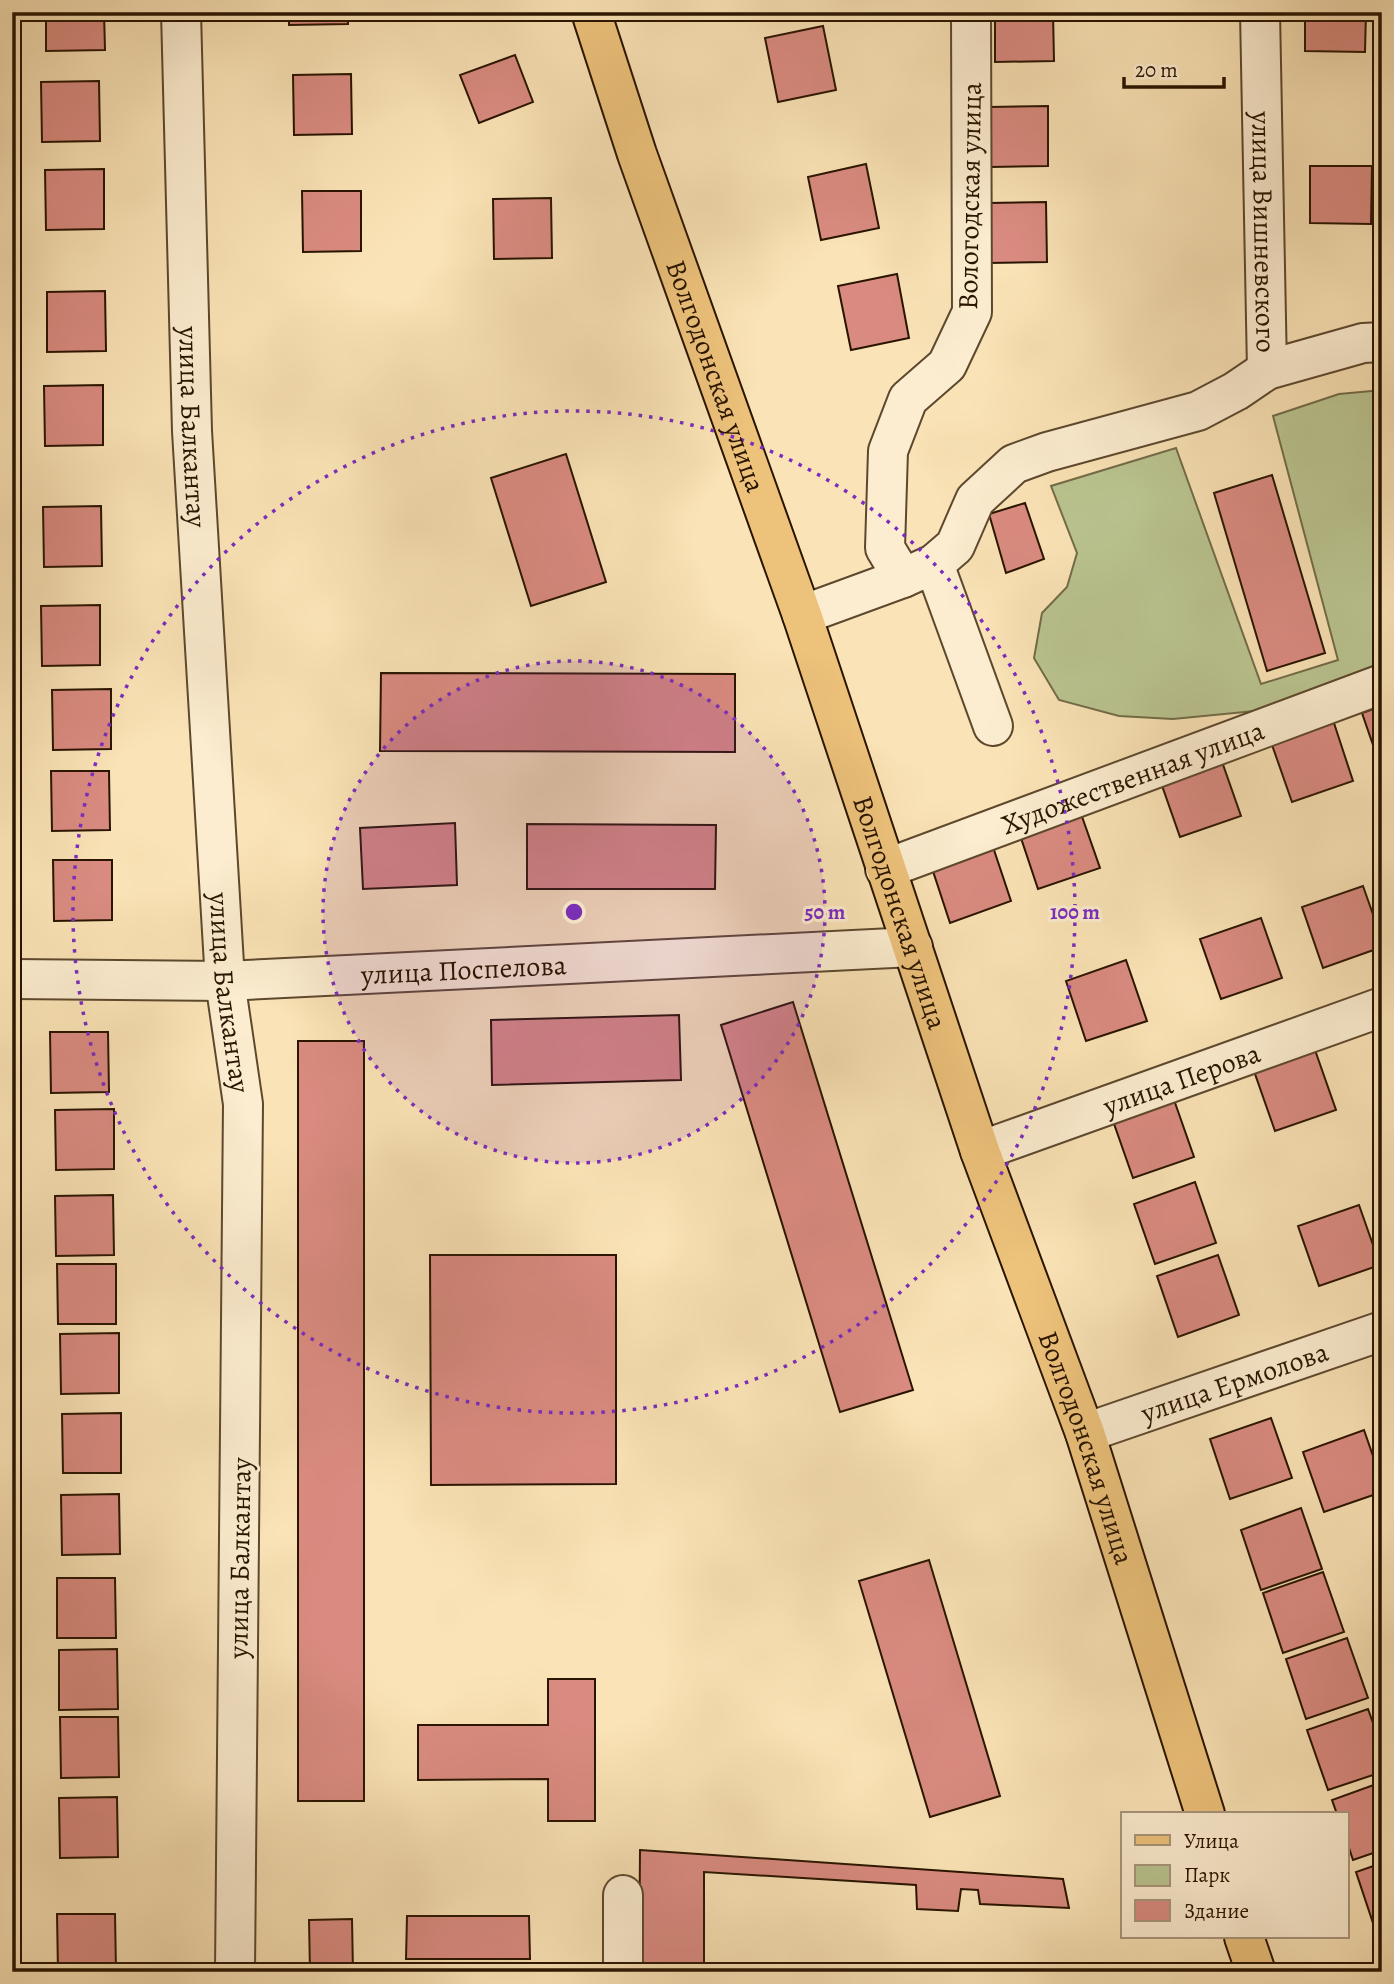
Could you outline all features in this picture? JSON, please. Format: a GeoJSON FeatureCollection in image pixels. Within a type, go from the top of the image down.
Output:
{"type":"FeatureCollection","features":[{"type":"Feature","properties":{"kind":"main road","name":"Волгодонская улица"},"geometry":{"type":"LineString","coordinates":[[591,12],[636,154],[802,615],[980,1151],[1085,1433],[1204,1812]]}},
{"type":"Feature","properties":{"kind":"main road"},"geometry":{"type":"LineString","coordinates":[[1244,1938],[1256,1972]]}},
{"type":"Feature","properties":{"kind":"street","name":"улица Балкантау"},"geometry":{"type":"LineString","coordinates":[[181,12],[192,430],[225,981],[243,1104],[235,1972]]}},
{"type":"Feature","properties":{"kind":"street","name":"Вологодская улица"},"geometry":{"type":"LineString","coordinates":[[971,12],[972,312],[947,365],[908,399],[888,451],[885,548],[918,571],[993,726]]}},
{"type":"Feature","properties":{"kind":"street","name":"улица Вишневского"},"geometry":{"type":"LineString","coordinates":[[1260,12],[1267,370]]}},
{"type":"Feature","properties":{"kind":"street"},"geometry":{"type":"LineString","coordinates":[[802,615],[918,571],[955,546],[975,500],[1014,464],[1059,448],[1198,411],[1236,391],[1267,370],[1363,344],[1382,342]]}},
{"type":"Feature","properties":{"kind":"street","name":"Художественная улица"},"geometry":{"type":"LineString","coordinates":[[885,869],[1382,684]]}},
{"type":"Feature","properties":{"kind":"street","name":"улица Поспелова"},"geometry":{"type":"LineString","coordinates":[[12,979],[225,981],[913,947]]}},
{"type":"Feature","properties":{"kind":"street","name":"улица Перова"},"geometry":{"type":"LineString","coordinates":[[980,1151],[1382,1007]]}},
{"type":"Feature","properties":{"kind":"street","name":"улица Ермолова"},"geometry":{"type":"LineString","coordinates":[[1085,1433],[1382,1331]]}},
{"type":"Feature","properties":{"kind":"street"},"geometry":{"type":"LineString","coordinates":[[623,1895],[623,1972]]}},
{"type":"Feature","properties":{"kind":"green space"},"geometry":{"type":"Polygon","coordinates":[[[1382,390],[1382,666],[1265,710],[1173,719],[1119,716],[1059,700],[1034,658],[1042,613],[1067,587],[1077,553],[1051,486],[1176,448],[1261,684],[1338,660],[1273,416],[1339,394],[1382,390]]]}},
{"type":"Feature","properties":{"kind":"building"},"geometry":{"type":"Polygon","coordinates":[[[46,12],[104,12],[105,50],[46,51],[46,12]]]}},
{"type":"Feature","properties":{"kind":"building"},"geometry":{"type":"Polygon","coordinates":[[[289,12],[348,12],[348,24],[289,25],[289,12]]]}},
{"type":"Feature","properties":{"kind":"building"},"geometry":{"type":"Polygon","coordinates":[[[995,12],[1053,12],[1054,61],[995,62],[995,12]]]}},
{"type":"Feature","properties":{"kind":"building"},"geometry":{"type":"Polygon","coordinates":[[[1305,12],[1366,12],[1365,52],[1305,51],[1305,12]]]}},
{"type":"Feature","properties":{"kind":"building"},"geometry":{"type":"Polygon","coordinates":[[[823,26],[836,90],[778,102],[765,38],[823,26]]]}},
{"type":"Feature","properties":{"kind":"building"},"geometry":{"type":"Polygon","coordinates":[[[515,55],[533,102],[479,123],[460,75],[515,55]]]}},
{"type":"Feature","properties":{"kind":"building"},"geometry":{"type":"Polygon","coordinates":[[[351,74],[352,134],[294,135],[293,75],[351,74]]]}},
{"type":"Feature","properties":{"kind":"building"},"geometry":{"type":"Polygon","coordinates":[[[99,81],[100,141],[42,142],[41,82],[99,81]]]}},
{"type":"Feature","properties":{"kind":"building"},"geometry":{"type":"Polygon","coordinates":[[[1048,106],[1048,166],[990,167],[989,107],[1048,106]]]}},
{"type":"Feature","properties":{"kind":"building"},"geometry":{"type":"Polygon","coordinates":[[[866,164],[879,228],[821,240],[808,177],[866,164]]]}},
{"type":"Feature","properties":{"kind":"building"},"geometry":{"type":"Polygon","coordinates":[[[1310,166],[1372,166],[1371,224],[1310,223],[1310,166]]]}},
{"type":"Feature","properties":{"kind":"building"},"geometry":{"type":"Polygon","coordinates":[[[104,169],[104,229],[46,230],[45,170],[104,169]]]}},
{"type":"Feature","properties":{"kind":"building"},"geometry":{"type":"Polygon","coordinates":[[[302,191],[361,191],[361,251],[303,252],[302,191]]]}},
{"type":"Feature","properties":{"kind":"building"},"geometry":{"type":"Polygon","coordinates":[[[551,198],[552,258],[494,259],[493,199],[551,198]]]}},
{"type":"Feature","properties":{"kind":"building"},"geometry":{"type":"Polygon","coordinates":[[[1046,202],[1047,262],[988,263],[988,203],[1046,202]]]}},
{"type":"Feature","properties":{"kind":"building"},"geometry":{"type":"Polygon","coordinates":[[[897,274],[909,338],[851,350],[838,286],[897,274]]]}},
{"type":"Feature","properties":{"kind":"building"},"geometry":{"type":"Polygon","coordinates":[[[105,291],[106,351],[47,352],[47,292],[105,291]]]}},
{"type":"Feature","properties":{"kind":"building"},"geometry":{"type":"Polygon","coordinates":[[[103,385],[103,445],[45,446],[44,386],[103,385]]]}},
{"type":"Feature","properties":{"kind":"building"},"geometry":{"type":"Polygon","coordinates":[[[566,454],[606,582],[531,606],[491,478],[566,454]]]}},
{"type":"Feature","properties":{"kind":"building"},"geometry":{"type":"Polygon","coordinates":[[[1272,475],[1325,653],[1267,671],[1214,493],[1272,475]]]}},
{"type":"Feature","properties":{"kind":"building"},"geometry":{"type":"Polygon","coordinates":[[[1025,503],[1044,559],[1006,573],[989,514],[1025,503]]]}},
{"type":"Feature","properties":{"kind":"building"},"geometry":{"type":"Polygon","coordinates":[[[101,506],[102,566],[44,567],[43,507],[101,506]]]}},
{"type":"Feature","properties":{"kind":"building"},"geometry":{"type":"Polygon","coordinates":[[[100,605],[100,665],[42,666],[41,606],[100,605]]]}},
{"type":"Feature","properties":{"kind":"building"},"geometry":{"type":"Polygon","coordinates":[[[381,673],[735,674],[735,752],[380,751],[381,673]]]}},
{"type":"Feature","properties":{"kind":"building"},"geometry":{"type":"Polygon","coordinates":[[[111,689],[111,749],[53,750],[52,690],[111,689]]]}},
{"type":"Feature","properties":{"kind":"building"},"geometry":{"type":"Polygon","coordinates":[[[1382,706],[1382,771],[1362,713],[1382,706]]]}},
{"type":"Feature","properties":{"kind":"building"},"geometry":{"type":"Polygon","coordinates":[[[1333,720],[1353,781],[1292,802],[1271,742],[1333,720]]]}},
{"type":"Feature","properties":{"kind":"building"},"geometry":{"type":"Polygon","coordinates":[[[1220,756],[1241,816],[1180,837],[1159,777],[1220,756]]]}},
{"type":"Feature","properties":{"kind":"building"},"geometry":{"type":"Polygon","coordinates":[[[51,771],[109,771],[110,830],[52,831],[51,771]]]}},
{"type":"Feature","properties":{"kind":"building"},"geometry":{"type":"Polygon","coordinates":[[[1079,808],[1100,868],[1038,889],[1018,829],[1079,808]]]}},
{"type":"Feature","properties":{"kind":"building"},"geometry":{"type":"Polygon","coordinates":[[[455,823],[457,885],[363,889],[360,828],[455,823]]]}},
{"type":"Feature","properties":{"kind":"building"},"geometry":{"type":"Polygon","coordinates":[[[527,824],[716,825],[715,889],[527,889],[527,824]]]}},
{"type":"Feature","properties":{"kind":"building"},"geometry":{"type":"Polygon","coordinates":[[[991,841],[1011,901],[950,923],[930,862],[991,841]]]}},
{"type":"Feature","properties":{"kind":"building"},"geometry":{"type":"Polygon","coordinates":[[[53,860],[112,860],[112,920],[54,921],[53,860]]]}},
{"type":"Feature","properties":{"kind":"building"},"geometry":{"type":"Polygon","coordinates":[[[1363,886],[1382,947],[1323,968],[1302,907],[1363,886]]]}},
{"type":"Feature","properties":{"kind":"building"},"geometry":{"type":"Polygon","coordinates":[[[1261,918],[1282,978],[1221,999],[1200,939],[1261,918]]]}},
{"type":"Feature","properties":{"kind":"building"},"geometry":{"type":"Polygon","coordinates":[[[1126,960],[1147,1021],[1086,1041],[1066,981],[1126,960]]]}},
{"type":"Feature","properties":{"kind":"building"},"geometry":{"type":"Polygon","coordinates":[[[793,1002],[913,1390],[840,1412],[721,1025],[793,1002]]]}},
{"type":"Feature","properties":{"kind":"building"},"geometry":{"type":"Polygon","coordinates":[[[679,1015],[681,1080],[492,1085],[491,1020],[679,1015]]]}},
{"type":"Feature","properties":{"kind":"building"},"geometry":{"type":"Polygon","coordinates":[[[50,1032],[108,1032],[109,1092],[51,1093],[50,1032]]]}},
{"type":"Feature","properties":{"kind":"building"},"geometry":{"type":"Polygon","coordinates":[[[298,1041],[364,1041],[364,1801],[298,1801],[298,1041]]]}},
{"type":"Feature","properties":{"kind":"building"},"geometry":{"type":"Polygon","coordinates":[[[1315,1050],[1336,1110],[1275,1131],[1254,1071],[1315,1050]]]}},
{"type":"Feature","properties":{"kind":"building"},"geometry":{"type":"Polygon","coordinates":[[[1173,1097],[1194,1157],[1133,1178],[1112,1118],[1173,1097]]]}},
{"type":"Feature","properties":{"kind":"building"},"geometry":{"type":"Polygon","coordinates":[[[114,1109],[114,1169],[56,1170],[55,1110],[114,1109]]]}},
{"type":"Feature","properties":{"kind":"building"},"geometry":{"type":"Polygon","coordinates":[[[1195,1182],[1216,1243],[1155,1264],[1134,1204],[1195,1182]]]}},
{"type":"Feature","properties":{"kind":"building"},"geometry":{"type":"Polygon","coordinates":[[[113,1195],[114,1255],[56,1256],[55,1196],[113,1195]]]}},
{"type":"Feature","properties":{"kind":"building"},"geometry":{"type":"Polygon","coordinates":[[[1359,1205],[1380,1265],[1319,1286],[1298,1226],[1359,1205]]]}},
{"type":"Feature","properties":{"kind":"building"},"geometry":{"type":"Polygon","coordinates":[[[430,1255],[616,1255],[616,1484],[431,1485],[430,1255]]]}},
{"type":"Feature","properties":{"kind":"building"},"geometry":{"type":"Polygon","coordinates":[[[1218,1255],[1239,1315],[1178,1337],[1157,1276],[1218,1255]]]}},
{"type":"Feature","properties":{"kind":"building"},"geometry":{"type":"Polygon","coordinates":[[[57,1264],[116,1264],[116,1324],[58,1324],[57,1264]]]}},
{"type":"Feature","properties":{"kind":"building"},"geometry":{"type":"Polygon","coordinates":[[[119,1333],[119,1393],[61,1394],[60,1334],[119,1333]]]}},
{"type":"Feature","properties":{"kind":"building"},"geometry":{"type":"Polygon","coordinates":[[[121,1413],[121,1473],[63,1473],[62,1414],[121,1413]]]}},
{"type":"Feature","properties":{"kind":"building"},"geometry":{"type":"Polygon","coordinates":[[[1271,1418],[1292,1478],[1230,1499],[1210,1439],[1271,1418]]]}},
{"type":"Feature","properties":{"kind":"building"},"geometry":{"type":"Polygon","coordinates":[[[1364,1430],[1382,1482],[1382,1492],[1324,1512],[1303,1452],[1364,1430]]]}},
{"type":"Feature","properties":{"kind":"building"},"geometry":{"type":"Polygon","coordinates":[[[119,1494],[120,1554],[62,1555],[61,1495],[119,1494]]]}},
{"type":"Feature","properties":{"kind":"building"},"geometry":{"type":"Polygon","coordinates":[[[1301,1508],[1322,1569],[1261,1590],[1241,1530],[1301,1508]]]}},
{"type":"Feature","properties":{"kind":"building"},"geometry":{"type":"Polygon","coordinates":[[[929,1560],[1000,1796],[930,1817],[859,1581],[929,1560]]]}},
{"type":"Feature","properties":{"kind":"building"},"geometry":{"type":"Polygon","coordinates":[[[1323,1572],[1344,1632],[1283,1653],[1263,1593],[1323,1572]]]}},
{"type":"Feature","properties":{"kind":"building"},"geometry":{"type":"Polygon","coordinates":[[[57,1578],[115,1578],[116,1638],[57,1638],[57,1578]]]}},
{"type":"Feature","properties":{"kind":"building"},"geometry":{"type":"Polygon","coordinates":[[[1347,1638],[1368,1698],[1306,1719],[1286,1659],[1347,1638]]]}},
{"type":"Feature","properties":{"kind":"building"},"geometry":{"type":"Polygon","coordinates":[[[117,1649],[118,1709],[59,1710],[59,1650],[117,1649]]]}},
{"type":"Feature","properties":{"kind":"building"},"geometry":{"type":"Polygon","coordinates":[[[548,1679],[595,1679],[595,1821],[548,1821],[548,1779],[418,1780],[418,1725],[548,1725],[548,1679]]]}},
{"type":"Feature","properties":{"kind":"building"},"geometry":{"type":"Polygon","coordinates":[[[1368,1709],[1382,1748],[1382,1772],[1328,1790],[1307,1730],[1368,1709]]]}},
{"type":"Feature","properties":{"kind":"building"},"geometry":{"type":"Polygon","coordinates":[[[60,1717],[118,1717],[119,1777],[61,1778],[60,1717]]]}},
{"type":"Feature","properties":{"kind":"building"},"geometry":{"type":"Polygon","coordinates":[[[1382,1782],[1382,1850],[1353,1860],[1348,1845],[1348,1812],[1336,1812],[1332,1800],[1382,1782]]]}},
{"type":"Feature","properties":{"kind":"building"},"geometry":{"type":"Polygon","coordinates":[[[117,1797],[118,1857],[60,1858],[59,1798],[117,1797]]]}},
{"type":"Feature","properties":{"kind":"building"},"geometry":{"type":"Polygon","coordinates":[[[640,1850],[1063,1879],[1069,1908],[980,1904],[978,1890],[961,1889],[958,1911],[917,1909],[916,1885],[704,1872],[704,1972],[639,1972],[640,1850]]]}},
{"type":"Feature","properties":{"kind":"building"},"geometry":{"type":"Polygon","coordinates":[[[1382,1863],[1382,1930],[1376,1932],[1356,1872],[1382,1863]]]}},
{"type":"Feature","properties":{"kind":"building"},"geometry":{"type":"Polygon","coordinates":[[[57,1914],[115,1914],[116,1972],[58,1972],[57,1914]]]}},
{"type":"Feature","properties":{"kind":"building"},"geometry":{"type":"Polygon","coordinates":[[[407,1916],[529,1916],[530,1959],[406,1959],[407,1916]]]}},
{"type":"Feature","properties":{"kind":"building"},"geometry":{"type":"Polygon","coordinates":[[[352,1919],[353,1972],[310,1972],[309,1920],[352,1919]]]}}]}
